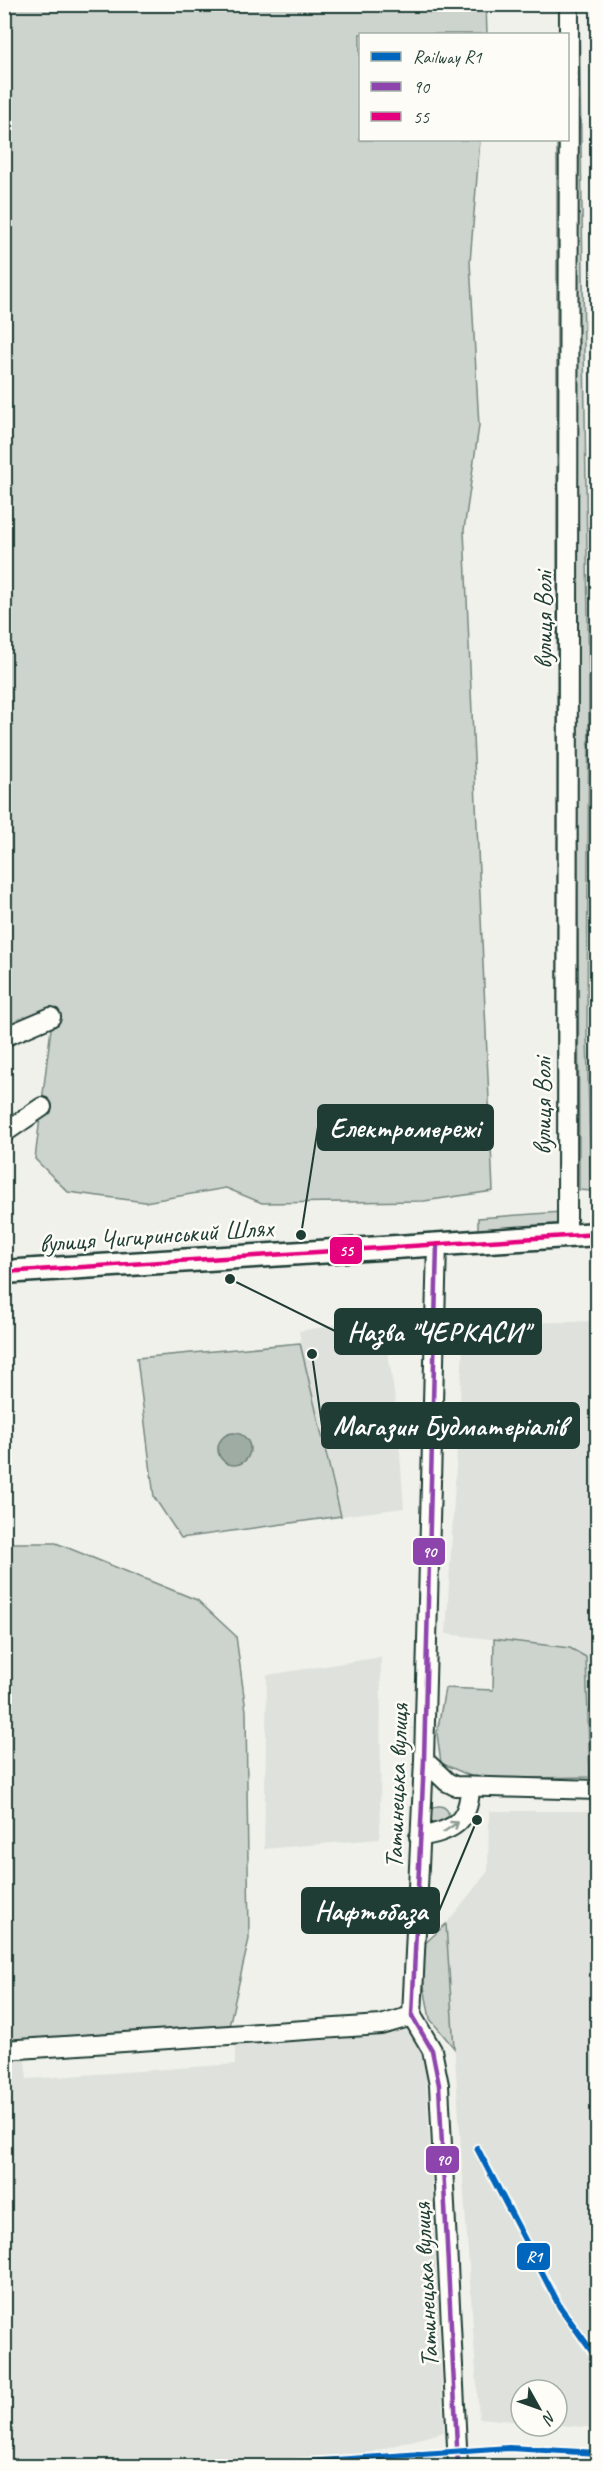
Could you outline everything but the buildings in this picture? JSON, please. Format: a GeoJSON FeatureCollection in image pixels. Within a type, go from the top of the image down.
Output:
{"type":"FeatureCollection","features":[{"type":"Feature","properties":{"kind":"main road","name":"вулиця Чигиринський Шлях"},"geometry":{"type":"LineString","coordinates":[[4,1272],[597,1234]]}},
{"type":"Feature","properties":{"kind":"street","name":"вулиця Волі"},"geometry":{"type":"LineString","coordinates":[[569,4],[569,33]]}},
{"type":"Feature","properties":{"kind":"street","name":"вулиця Волі"},"geometry":{"type":"LineString","coordinates":[[567,1236],[569,141]]}},
{"type":"Feature","properties":{"kind":"street"},"geometry":{"type":"LineString","coordinates":[[4,1037],[51,1017]]}},
{"type":"Feature","properties":{"kind":"street"},"geometry":{"type":"LineString","coordinates":[[4,1133],[42,1107]]}},
{"type":"Feature","properties":{"kind":"street","name":"Татинецька вулиця"},"geometry":{"type":"LineString","coordinates":[[437,1244],[424,1760],[412,2016],[432,2050],[439,2085],[458,2466]]}},
{"type":"Feature","properties":{"kind":"street"},"geometry":{"type":"LineString","coordinates":[[424,1760],[447,1782],[470,1788],[597,1790]]}},
{"type":"Feature","properties":{"kind":"street"},"geometry":{"type":"LineString","coordinates":[[419,1837],[440,1834],[455,1826],[470,1801],[470,1788]]}},
{"type":"Feature","properties":{"kind":"street"},"geometry":{"type":"LineString","coordinates":[[4,2050],[381,2025],[412,2016]]}},
{"type":"Feature","properties":{"kind":"shaded area"},"geometry":{"type":"Polygon","coordinates":[[[5,5],[486,5],[487,33],[359,33],[359,141],[480,141],[470,262],[479,426],[464,530],[493,1191],[424,1201],[262,1203],[226,1188],[145,1202],[68,1192],[35,1159],[53,1012],[5,1030],[5,5]]]}},
{"type":"Feature","properties":{"kind":"shaded area"},"geometry":{"type":"Polygon","coordinates":[[[575,5],[579,5],[589,689],[587,1035],[591,1191],[579,1190],[575,5]]]}},
{"type":"Feature","properties":{"kind":"shaded area"},"geometry":{"type":"Polygon","coordinates":[[[557,141],[565,141],[564,1189],[557,1189],[557,141]]]}},
{"type":"Feature","properties":{"kind":"shaded area"},"geometry":{"type":"Polygon","coordinates":[[[561,1212],[561,1232],[478,1237],[478,1218],[561,1212]]]}},
{"type":"Feature","properties":{"kind":"shaded area"},"geometry":{"type":"Polygon","coordinates":[[[383,1317],[397,1413],[404,1508],[341,1516],[312,1401],[299,1331],[383,1317]]]}},
{"type":"Feature","properties":{"kind":"shaded area"},"geometry":{"type":"Polygon","coordinates":[[[597,1321],[597,1758],[590,1758],[586,1657],[570,1648],[446,1634],[464,1330],[523,1323],[597,1321]]]}},
{"type":"Feature","properties":{"kind":"shaded area"},"geometry":{"type":"Polygon","coordinates":[[[300,1343],[341,1516],[181,1538],[154,1497],[137,1358],[300,1343]]]}},
{"type":"Feature","properties":{"kind":"shaded area"},"geometry":{"type":"Polygon","coordinates":[[[234,1433],[245,1438],[250,1449],[245,1460],[234,1465],[223,1460],[218,1449],[223,1438],[234,1433]]]}},
{"type":"Feature","properties":{"kind":"shaded area"},"geometry":{"type":"Polygon","coordinates":[[[5,1543],[56,1543],[197,1600],[236,1636],[246,1711],[249,1939],[227,2035],[5,2051],[5,1543]]]}},
{"type":"Feature","properties":{"kind":"shaded area"},"geometry":{"type":"Polygon","coordinates":[[[494,1639],[570,1648],[586,1657],[590,1777],[477,1779],[441,1763],[437,1733],[445,1688],[493,1690],[494,1639]]]}},
{"type":"Feature","properties":{"kind":"shaded area"},"geometry":{"type":"Polygon","coordinates":[[[381,1657],[380,1839],[264,1849],[267,1675],[381,1657]]]}},
{"type":"Feature","properties":{"kind":"shaded area"},"geometry":{"type":"Polygon","coordinates":[[[439,1806],[446,1809],[449,1816],[446,1823],[439,1826],[432,1823],[429,1816],[432,1809],[439,1806]]]}},
{"type":"Feature","properties":{"kind":"shaded area"},"geometry":{"type":"Polygon","coordinates":[[[489,1811],[597,1811],[597,2428],[569,2426],[569,2378],[509,2378],[509,2421],[479,2418],[446,1924],[488,1871],[489,1811]]]}},
{"type":"Feature","properties":{"kind":"shaded area"},"geometry":{"type":"Polygon","coordinates":[[[446,1924],[454,2048],[430,2019],[420,1965],[423,1945],[446,1924]]]}},
{"type":"Feature","properties":{"kind":"shaded area"},"geometry":{"type":"Polygon","coordinates":[[[407,2028],[425,2053],[444,2432],[378,2450],[347,2466],[5,2466],[4,2053],[24,2051],[27,2079],[235,2064],[235,2040],[407,2028]]]}},
{"type":"Feature","properties":{"kind":"rail line","name":"R1"},"geometry":{"type":"LineString","coordinates":[[477,2148],[560,2307],[598,2360]]}},
{"type":"Feature","properties":{"kind":"rail line","name":"R1"},"geometry":{"type":"LineString","coordinates":[[249,2466],[509,2448],[598,2453]]}},
{"type":"Feature","properties":{"kind":"transit line","name":"55"},"geometry":{"type":"LineString","coordinates":[[4,1272],[598,1234]]}},
{"type":"Feature","properties":{"kind":"transit line","name":"90"},"geometry":{"type":"LineString","coordinates":[[437,1244],[424,1760],[412,2016],[432,2050],[439,2085],[458,2466]]}},
{"type":"Feature","properties":{"kind":"place","name":"Електромережі"},"geometry":{"type":"Point","coordinates":[301,1235]}},
{"type":"Feature","properties":{"kind":"place","name":"Назва \"ЧЕРКАСИ\""},"geometry":{"type":"Point","coordinates":[230,1279]}},
{"type":"Feature","properties":{"kind":"place","name":"Магазин Будматеріалів"},"geometry":{"type":"Point","coordinates":[312,1354]}},
{"type":"Feature","properties":{"kind":"place","name":"Нафтобаза"},"geometry":{"type":"Point","coordinates":[477,1820]}}]}
